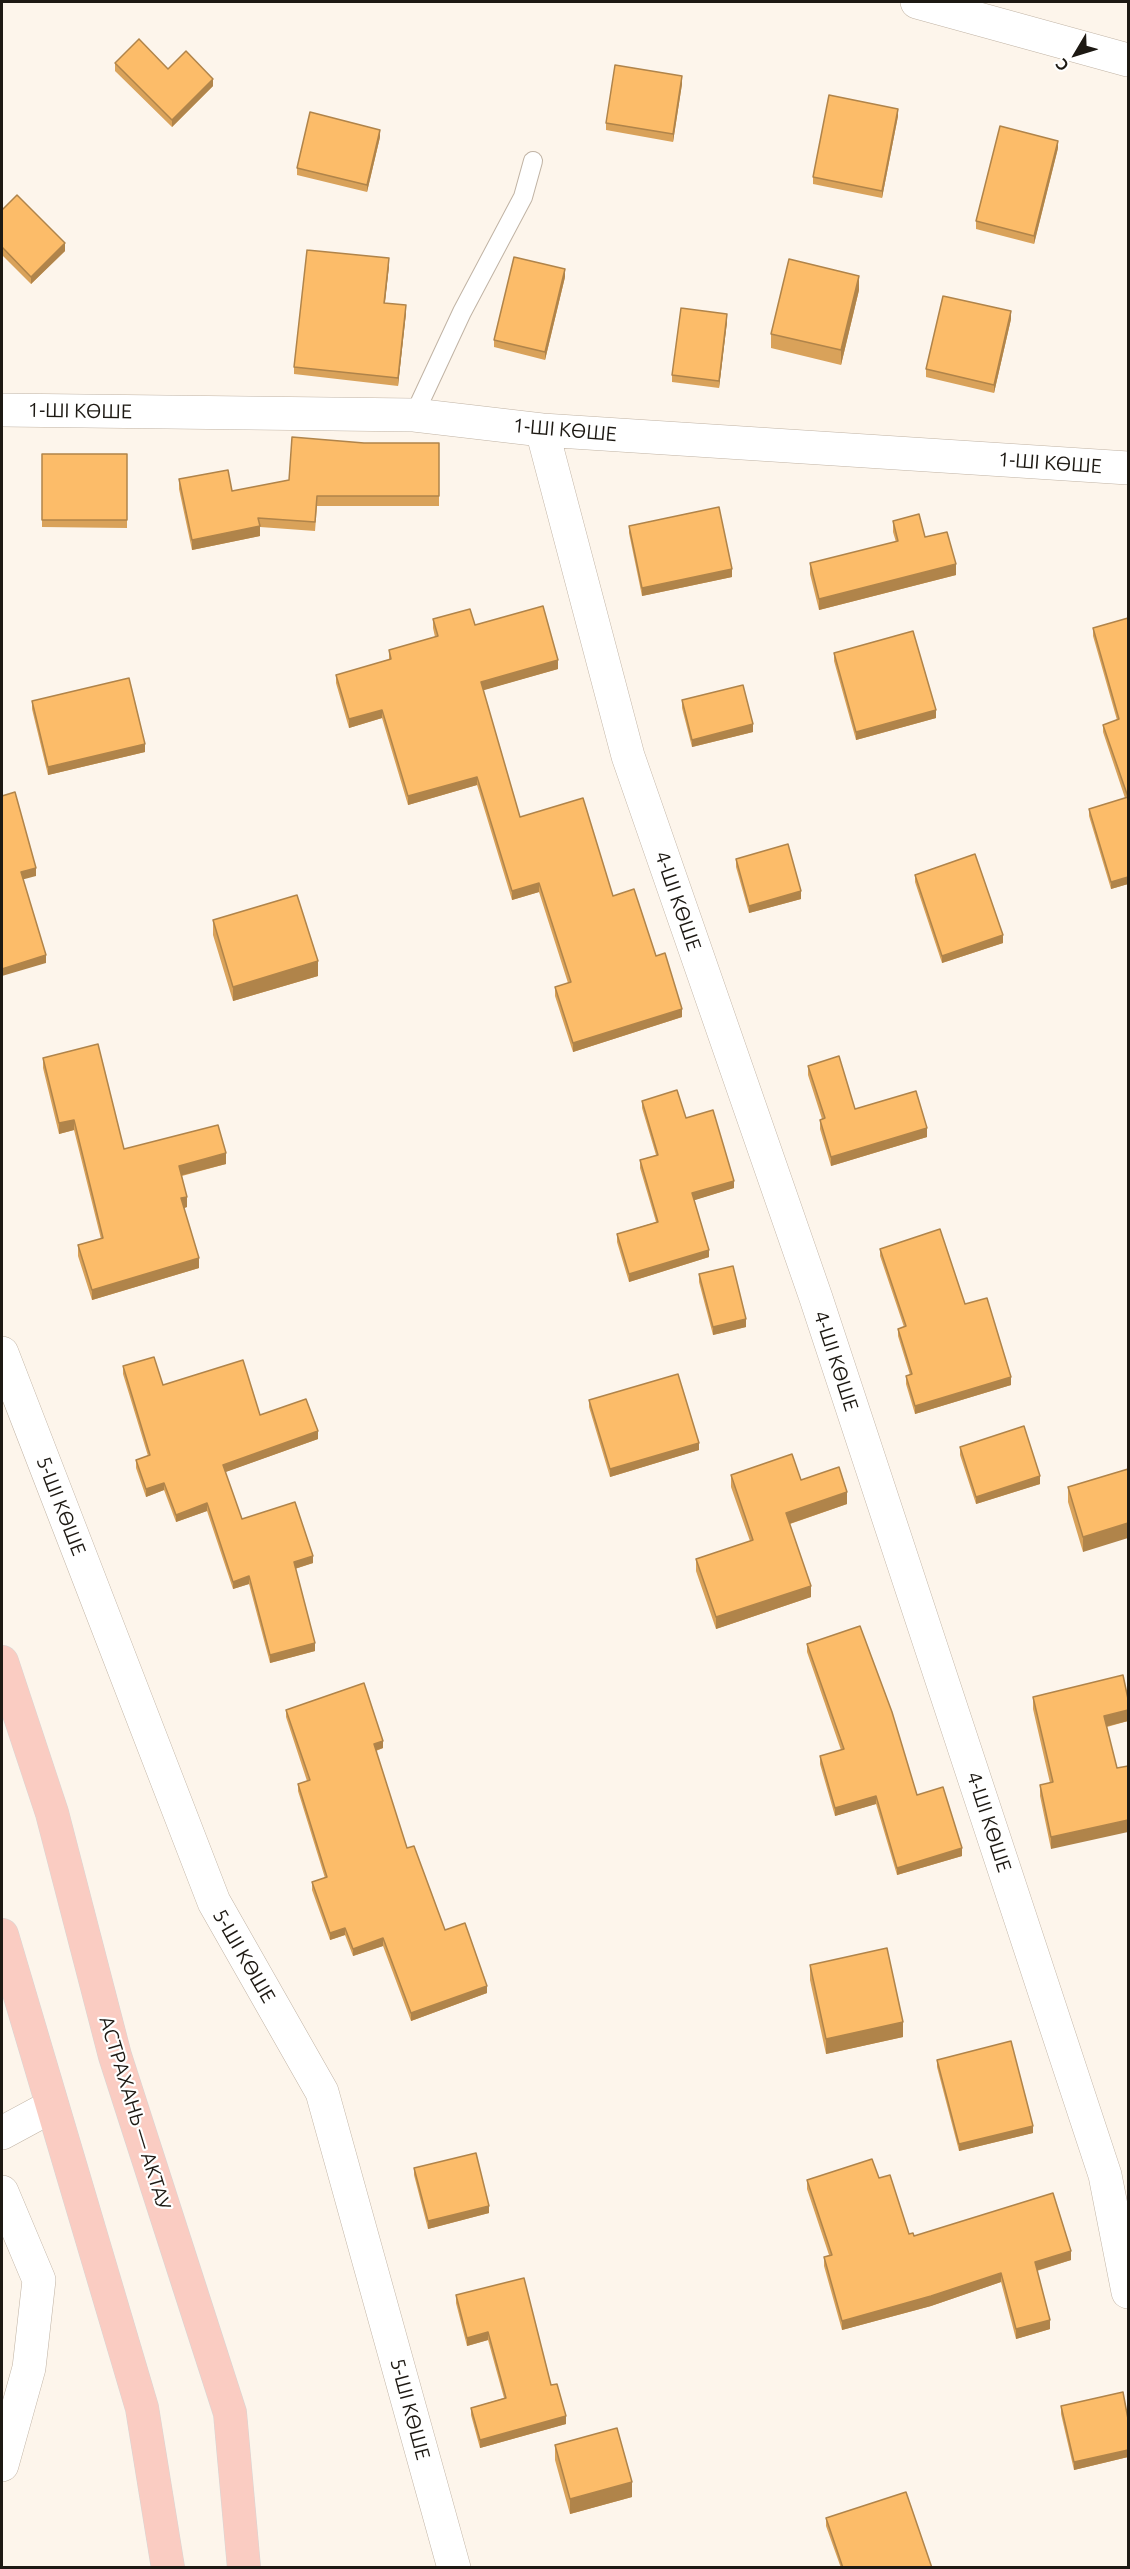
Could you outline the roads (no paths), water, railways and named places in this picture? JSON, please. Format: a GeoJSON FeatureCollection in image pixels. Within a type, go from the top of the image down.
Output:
{"type":"FeatureCollection","features":[{"type":"Feature","properties":{"kind":"highway","name":"АСТРАХАНЬ — АКТАУ"},"geometry":{"type":"LineString","coordinates":[[2,1662],[52,1813],[115,2056],[230,2413],[244,2568]]}},
{"type":"Feature","properties":{"kind":"highway"},"geometry":{"type":"LineString","coordinates":[[2,1935],[142,2409],[168,2568]]}},
{"type":"Feature","properties":{"kind":"street"},"geometry":{"type":"LineString","coordinates":[[917,2],[1128,60]]}},
{"type":"Feature","properties":{"kind":"street","name":"1-ШІ КӨШЕ"},"geometry":{"type":"LineString","coordinates":[[2,410],[414,415],[542,430],[1128,468]]}},
{"type":"Feature","properties":{"kind":"street","name":"4-ШI КӨШЕ"},"geometry":{"type":"LineString","coordinates":[[542,430],[628,756],[816,1298],[1105,2175],[1128,2292]]}},
{"type":"Feature","properties":{"kind":"street","name":"5-ШI КӨШЕ"},"geometry":{"type":"LineString","coordinates":[[2,1353],[214,1902],[322,2092],[454,2568]]}},
{"type":"Feature","properties":{"kind":"street"},"geometry":{"type":"LineString","coordinates":[[2,2133],[52,2106]]}},
{"type":"Feature","properties":{"kind":"street"},"geometry":{"type":"LineString","coordinates":[[2,2192],[39,2280],[28,2368],[2,2465]]}},
{"type":"Feature","properties":{"kind":"lane"},"geometry":{"type":"LineString","coordinates":[[414,415],[462,312],[523,196],[533,161]]}}]}
